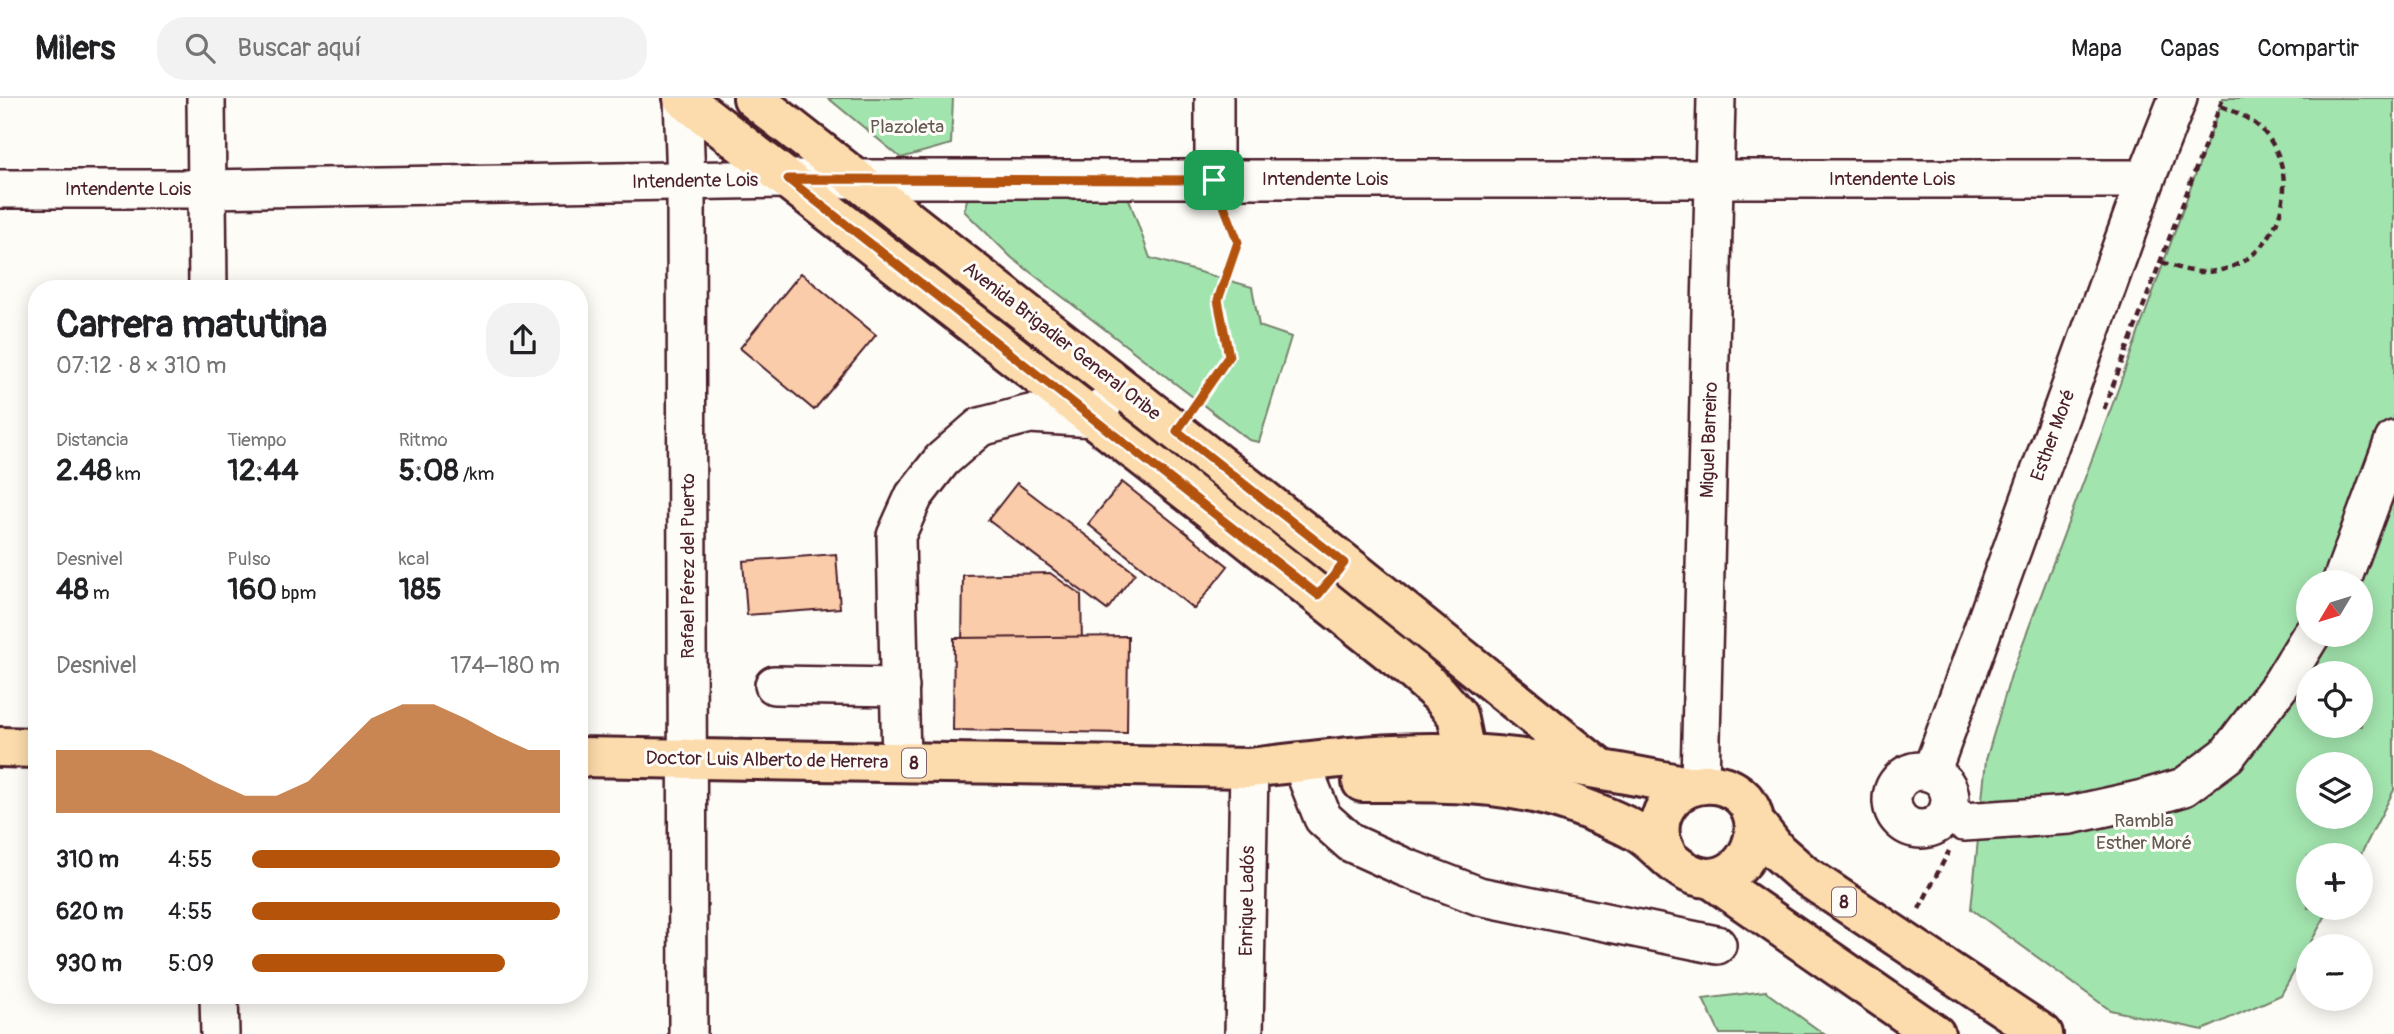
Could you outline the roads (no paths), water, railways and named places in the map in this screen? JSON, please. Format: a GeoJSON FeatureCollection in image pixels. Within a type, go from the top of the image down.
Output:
{"type":"FeatureCollection","features":[{"type":"Feature","properties":{"kind":"main road"},"geometry":{"type":"LineString","coordinates":[[683,98],[1094,418],[1439,694],[1457,715],[1468,768]]}},
{"type":"Feature","properties":{"kind":"main road","name":"Avenida Brigadier General Oribe"},"geometry":{"type":"LineString","coordinates":[[753,98],[1600,768]]}},
{"type":"Feature","properties":{"kind":"main road"},"geometry":{"type":"LineString","coordinates":[[1318,595],[1344,563]]}},
{"type":"Feature","properties":{"kind":"main road"},"geometry":{"type":"LineString","coordinates":[[0,747],[28,748]]}},
{"type":"Feature","properties":{"kind":"main road","name":"Doctor Luis Alberto de Herrera"},"geometry":{"type":"LineString","coordinates":[[588,757],[1249,768],[1347,758],[1468,768],[1600,768],[1694,784]]}},
{"type":"Feature","properties":{"kind":"main road","name":"Doctor Luis Alberto de Herrera"},"geometry":{"type":"LineString","coordinates":[[1249,768],[1337,782],[1468,768],[1565,801],[1637,831],[1667,856]]}},
{"type":"Feature","properties":{"kind":"main road"},"geometry":{"type":"LineString","coordinates":[[1667,856],[1660,837],[1661,816],[1671,799],[1694,784]]}},
{"type":"Feature","properties":{"kind":"main road","name":"8"},"geometry":{"type":"LineString","coordinates":[[1694,784],[1724,785],[1745,800],[1755,823],[1777,851],[1803,874],[2043,1034]]}},
{"type":"Feature","properties":{"kind":"main road"},"geometry":{"type":"LineString","coordinates":[[1710,878],[1729,873],[1744,860],[1754,842],[1755,823]]}},
{"type":"Feature","properties":{"kind":"main road","name":"8"},"geometry":{"type":"LineString","coordinates":[[1667,856],[1686,873],[1710,878],[1935,1034]]}},
{"type":"Feature","properties":{"kind":"street"},"geometry":{"type":"LineString","coordinates":[[206,98],[208,280]]}},
{"type":"Feature","properties":{"kind":"street","name":"Rafael Pérez del Puerto"},"geometry":{"type":"LineString","coordinates":[[683,98],[686,181],[688,1034]]}},
{"type":"Feature","properties":{"kind":"street"},"geometry":{"type":"LineString","coordinates":[[1214,98],[1214,180]]}},
{"type":"Feature","properties":{"kind":"street","name":"Miguel Barreiro"},"geometry":{"type":"LineString","coordinates":[[1694,784],[1716,179],[1716,98]]}},
{"type":"Feature","properties":{"kind":"street","name":"Esther Moré"},"geometry":{"type":"LineString","coordinates":[[1931,773],[2146,179],[2178,98]]}},
{"type":"Feature","properties":{"kind":"street","name":"Intendente Lois"},"geometry":{"type":"LineString","coordinates":[[0,189],[207,189],[788,179],[2146,179]]}},
{"type":"Feature","properties":{"kind":"street"},"geometry":{"type":"LineString","coordinates":[[901,762],[896,536],[915,496],[942,460],[979,426],[1030,414],[1094,418],[1118,385]]}},
{"type":"Feature","properties":{"kind":"street"},"geometry":{"type":"LineString","coordinates":[[2346,570],[2394,440]]}},
{"type":"Feature","properties":{"kind":"street"},"geometry":{"type":"LineString","coordinates":[[1956,817],[1950,804],[1948,789],[1944,782],[1931,773],[1915,771],[1901,778],[1893,792],[1896,815],[1907,826],[1923,829],[1956,817],[2070,814],[2143,799],[2184,787],[2227,755],[2281,684],[2303,648]]}},
{"type":"Feature","properties":{"kind":"street"},"geometry":{"type":"LineString","coordinates":[[774,685],[900,687]]}},
{"type":"Feature","properties":{"kind":"street","name":"Enrique Ladós"},"geometry":{"type":"LineString","coordinates":[[1244,1034],[1249,768]]}},
{"type":"Feature","properties":{"kind":"street"},"geometry":{"type":"LineString","coordinates":[[1307,778],[1323,818],[1351,844],[1404,867],[1479,896],[1717,946]]}},
{"type":"Feature","properties":{"kind":"street"},"geometry":{"type":"LineString","coordinates":[[219,1004],[220,1034]]}},
{"type":"Feature","properties":{"kind":"park label","name":"Plazoleta"},"geometry":{"type":"Point","coordinates":[907,127]}},
{"type":"Feature","properties":{"kind":"park label","name":"Rambla Esther Moré"},"geometry":{"type":"Point","coordinates":[2144,832]}}]}
